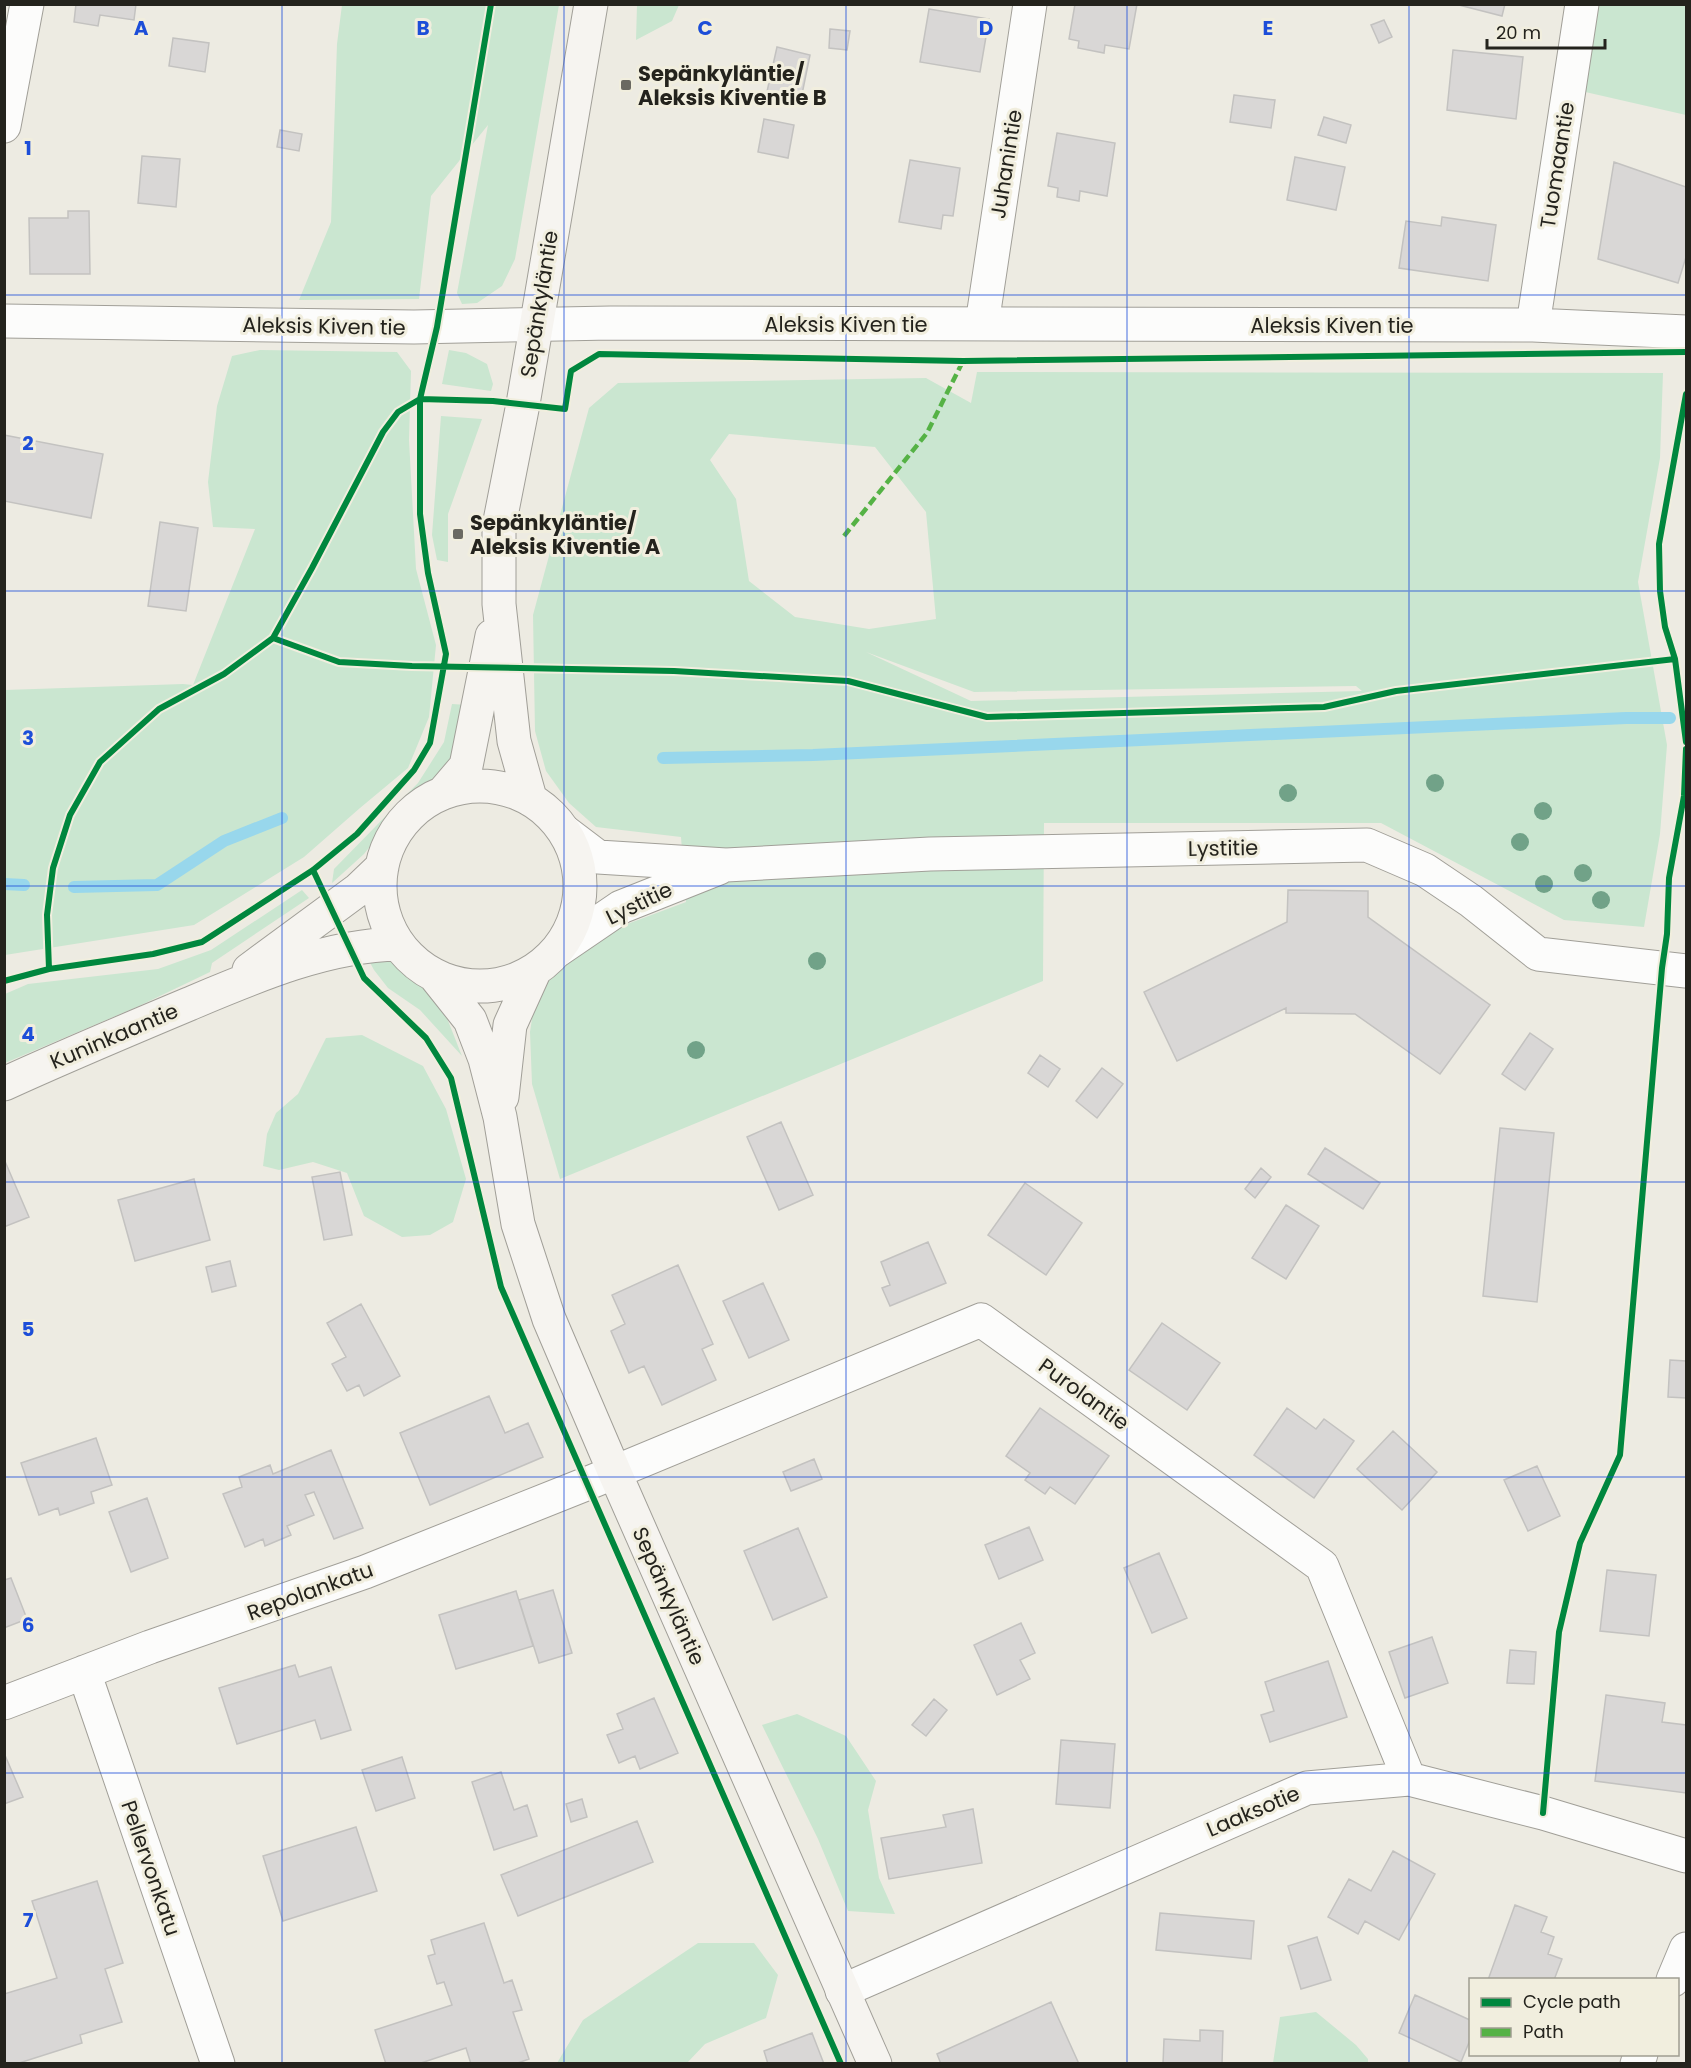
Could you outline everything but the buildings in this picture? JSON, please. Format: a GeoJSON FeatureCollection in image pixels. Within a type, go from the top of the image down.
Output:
{"type":"FeatureCollection","features":[{"type":"Feature","properties":{"kind":"main road","name":"Sepänkyläntie"},"geometry":{"type":"LineString","coordinates":[[530,798],[514,741],[498,604],[500,526],[591,4]]}},
{"type":"Feature","properties":{"kind":"main road","name":"Sepänkyläntie"},"geometry":{"type":"LineString","coordinates":[[443,793],[466,766],[498,604]]}},
{"type":"Feature","properties":{"kind":"main road"},"geometry":{"type":"LineString","coordinates":[[464,786],[487,786],[509,790],[530,798],[549,813],[566,832],[578,861],[581,892],[574,923],[558,950],[534,972],[509,983],[485,987],[459,984],[435,976],[414,962],[398,944],[388,926],[382,907],[380,887],[382,867],[389,843],[402,822],[420,805],[443,793],[464,786]]}},
{"type":"Feature","properties":{"kind":"main road","name":"Kuninkaantie"},"geometry":{"type":"LineString","coordinates":[[223,988],[359,889],[382,867]]}},
{"type":"Feature","properties":{"kind":"main road","name":"Kuninkaantie"},"geometry":{"type":"LineString","coordinates":[[4,1084],[223,988],[339,950],[378,944],[398,944]]}},
{"type":"Feature","properties":{"kind":"main road","name":"Sepänkyläntie"},"geometry":{"type":"LineString","coordinates":[[500,1117],[510,1025],[534,972]]}},
{"type":"Feature","properties":{"kind":"main road","name":"Sepänkyläntie"},"geometry":{"type":"LineString","coordinates":[[435,976],[470,1020],[485,1059],[500,1117],[518,1224],[549,1320],[875,2064]]}},
{"type":"Feature","properties":{"kind":"street"},"geometry":{"type":"LineString","coordinates":[[4,126],[27,4]]}},
{"type":"Feature","properties":{"kind":"street","name":"Juhanintie"},"geometry":{"type":"LineString","coordinates":[[982,324],[1030,4]]}},
{"type":"Feature","properties":{"kind":"street","name":"Tuomaantie"},"geometry":{"type":"LineString","coordinates":[[1533,325],[1582,4]]}},
{"type":"Feature","properties":{"kind":"street","name":"Aleksis Kiven tie"},"geometry":{"type":"LineString","coordinates":[[4,321],[414,327],[600,323],[1533,325],[1686,332]]}},
{"type":"Feature","properties":{"kind":"street","name":"Lystitie"},"geometry":{"type":"LineString","coordinates":[[566,832],[598,857],[726,865],[930,854],[1367,845],[1425,870],[1471,901],[1538,954],[1686,971]]}},
{"type":"Feature","properties":{"kind":"street","name":"Lystitie"},"geometry":{"type":"LineString","coordinates":[[558,950],[621,907],[726,865]]}},
{"type":"Feature","properties":{"kind":"street","name":"Purolantie"},"geometry":{"type":"LineString","coordinates":[[614,1471],[981,1320],[1322,1566],[1409,1779]]}},
{"type":"Feature","properties":{"kind":"street","name":"Repolankatu"},"geometry":{"type":"LineString","coordinates":[[4,1703],[150,1647],[365,1572],[614,1471]]}},
{"type":"Feature","properties":{"kind":"street","name":"Pellervonkatu"},"geometry":{"type":"LineString","coordinates":[[84,1672],[218,2064]]}},
{"type":"Feature","properties":{"kind":"street","name":"Laaksotie"},"geometry":{"type":"LineString","coordinates":[[842,1990],[1307,1788],[1409,1779],[1543,1813],[1686,1856]]}},
{"type":"Feature","properties":{"kind":"street"},"geometry":{"type":"LineString","coordinates":[[1674,1978],[1686,1948]]}},
{"type":"Feature","properties":{"kind":"green space"},"geometry":{"type":"Polygon","coordinates":[[[637,4],[679,5],[672,21],[636,40],[637,4]]]}},
{"type":"Feature","properties":{"kind":"green space"},"geometry":{"type":"Polygon","coordinates":[[[342,5],[559,5],[515,259],[502,286],[477,303],[462,304],[457,293],[488,125],[431,196],[419,299],[299,300],[331,222],[337,44],[342,5]]]}},
{"type":"Feature","properties":{"kind":"green space"},"geometry":{"type":"Polygon","coordinates":[[[1591,5],[1686,5],[1686,115],[1581,91],[1591,5]]]}},
{"type":"Feature","properties":{"kind":"green space"},"geometry":{"type":"Polygon","coordinates":[[[260,350],[397,352],[411,371],[409,440],[416,569],[436,645],[429,717],[408,768],[304,857],[194,925],[5,955],[5,690],[193,685],[255,529],[213,527],[208,482],[217,406],[232,356],[260,350]]]}},
{"type":"Feature","properties":{"kind":"green space"},"geometry":{"type":"Polygon","coordinates":[[[449,350],[466,353],[487,364],[493,384],[491,391],[442,384],[449,350]]]}},
{"type":"Feature","properties":{"kind":"green space"},"geometry":{"type":"Polygon","coordinates":[[[977,372],[1663,373],[1660,458],[1638,582],[1667,745],[1660,834],[1644,927],[1564,920],[1381,823],[1044,823],[1043,981],[560,1179],[532,1084],[530,1032],[536,992],[557,965],[622,926],[686,902],[681,837],[596,827],[569,803],[546,771],[535,731],[533,615],[589,408],[618,383],[926,378],[971,403],[977,372]],[[729,434],[710,460],[736,499],[749,581],[795,617],[869,629],[936,619],[926,512],[875,447],[729,434]],[[866,652],[971,701],[1362,691],[1356,686],[974,692],[866,652]]]}},
{"type":"Feature","properties":{"kind":"green space"},"geometry":{"type":"Polygon","coordinates":[[[441,416],[482,419],[448,514],[448,562],[437,560],[432,535],[441,416]]]}},
{"type":"Feature","properties":{"kind":"green space"},"geometry":{"type":"Polygon","coordinates":[[[452,704],[467,705],[463,743],[445,768],[395,815],[364,854],[332,883],[334,869],[418,783],[444,742],[452,704]]]}},
{"type":"Feature","properties":{"kind":"green space"},"geometry":{"type":"Polygon","coordinates":[[[302,890],[309,898],[212,963],[210,972],[139,1006],[5,1063],[5,994],[28,984],[158,969],[211,950],[302,890]]]}},
{"type":"Feature","properties":{"kind":"green space"},"geometry":{"type":"Polygon","coordinates":[[[367,957],[395,960],[411,967],[422,976],[446,1015],[462,1056],[420,1010],[388,988],[367,957]]]}},
{"type":"Feature","properties":{"kind":"green space"},"geometry":{"type":"Polygon","coordinates":[[[362,1035],[423,1066],[446,1109],[466,1179],[453,1222],[430,1235],[402,1237],[364,1216],[347,1173],[313,1162],[279,1170],[263,1166],[267,1134],[276,1113],[298,1094],[326,1038],[362,1035]]]}},
{"type":"Feature","properties":{"kind":"green space"},"geometry":{"type":"Polygon","coordinates":[[[797,1714],[846,1736],[876,1781],[868,1810],[879,1878],[895,1914],[848,1911],[818,1839],[762,1725],[797,1714]]]}},
{"type":"Feature","properties":{"kind":"green space"},"geometry":{"type":"Polygon","coordinates":[[[698,1943],[754,1943],[778,1975],[766,2018],[705,2044],[687,2063],[557,2063],[583,2020],[698,1943]]]}},
{"type":"Feature","properties":{"kind":"green space"},"geometry":{"type":"Polygon","coordinates":[[[1316,2012],[1356,2045],[1368,2059],[1368,2063],[1273,2063],[1280,2017],[1316,2012]]]}},
{"type":"Feature","properties":{"kind":"waterway"},"geometry":{"type":"LineString","coordinates":[[663,758],[813,755],[1626,718],[1670,718]]}},
{"type":"Feature","properties":{"kind":"waterway"},"geometry":{"type":"LineString","coordinates":[[74,887],[157,885],[224,841],[282,818]]}},
{"type":"Feature","properties":{"kind":"waterway"},"geometry":{"type":"LineString","coordinates":[[4,884],[24,885]]}},
{"type":"Feature","properties":{"kind":"marked path"},"geometry":{"type":"LineString","coordinates":[[844,536],[927,433],[963,361]]}},
{"type":"Feature","properties":{"kind":"cycle path"},"geometry":{"type":"LineString","coordinates":[[4,981],[49,969],[153,954],[202,942],[313,870],[357,834],[414,770],[430,743],[446,654],[428,573],[420,514],[420,399],[437,327],[491,4]]}},
{"type":"Feature","properties":{"kind":"cycle path"},"geometry":{"type":"LineString","coordinates":[[49,969],[47,915],[53,868],[70,815],[100,762],[159,709],[224,674],[273,638],[383,432],[398,412],[420,399],[493,401],[565,409],[571,371],[599,354],[963,361],[1686,352]]}},
{"type":"Feature","properties":{"kind":"cycle path"},"geometry":{"type":"LineString","coordinates":[[1686,394],[1659,544],[1660,591],[1665,627],[1675,659],[1686,742]]}},
{"type":"Feature","properties":{"kind":"cycle path"},"geometry":{"type":"LineString","coordinates":[[273,638],[339,662],[412,666],[674,671],[848,681],[987,717],[1324,707],[1396,691],[1675,659]]}},
{"type":"Feature","properties":{"kind":"cycle path"},"geometry":{"type":"LineString","coordinates":[[1543,1813],[1559,1632],[1580,1543],[1620,1455],[1662,968],[1667,934],[1669,878],[1684,796],[1686,749]]}},
{"type":"Feature","properties":{"kind":"cycle path"},"geometry":{"type":"LineString","coordinates":[[313,870],[364,978],[426,1038],[451,1078],[501,1287],[841,2064]]}},
{"type":"Feature","properties":{"kind":"place","name":"Sepänkyläntie/ Aleksis Kiventie B"},"geometry":{"type":"Point","coordinates":[626,85]}},
{"type":"Feature","properties":{"kind":"place","name":"Sepänkyläntie/ Aleksis Kiventie A"},"geometry":{"type":"Point","coordinates":[458,534]}}]}
